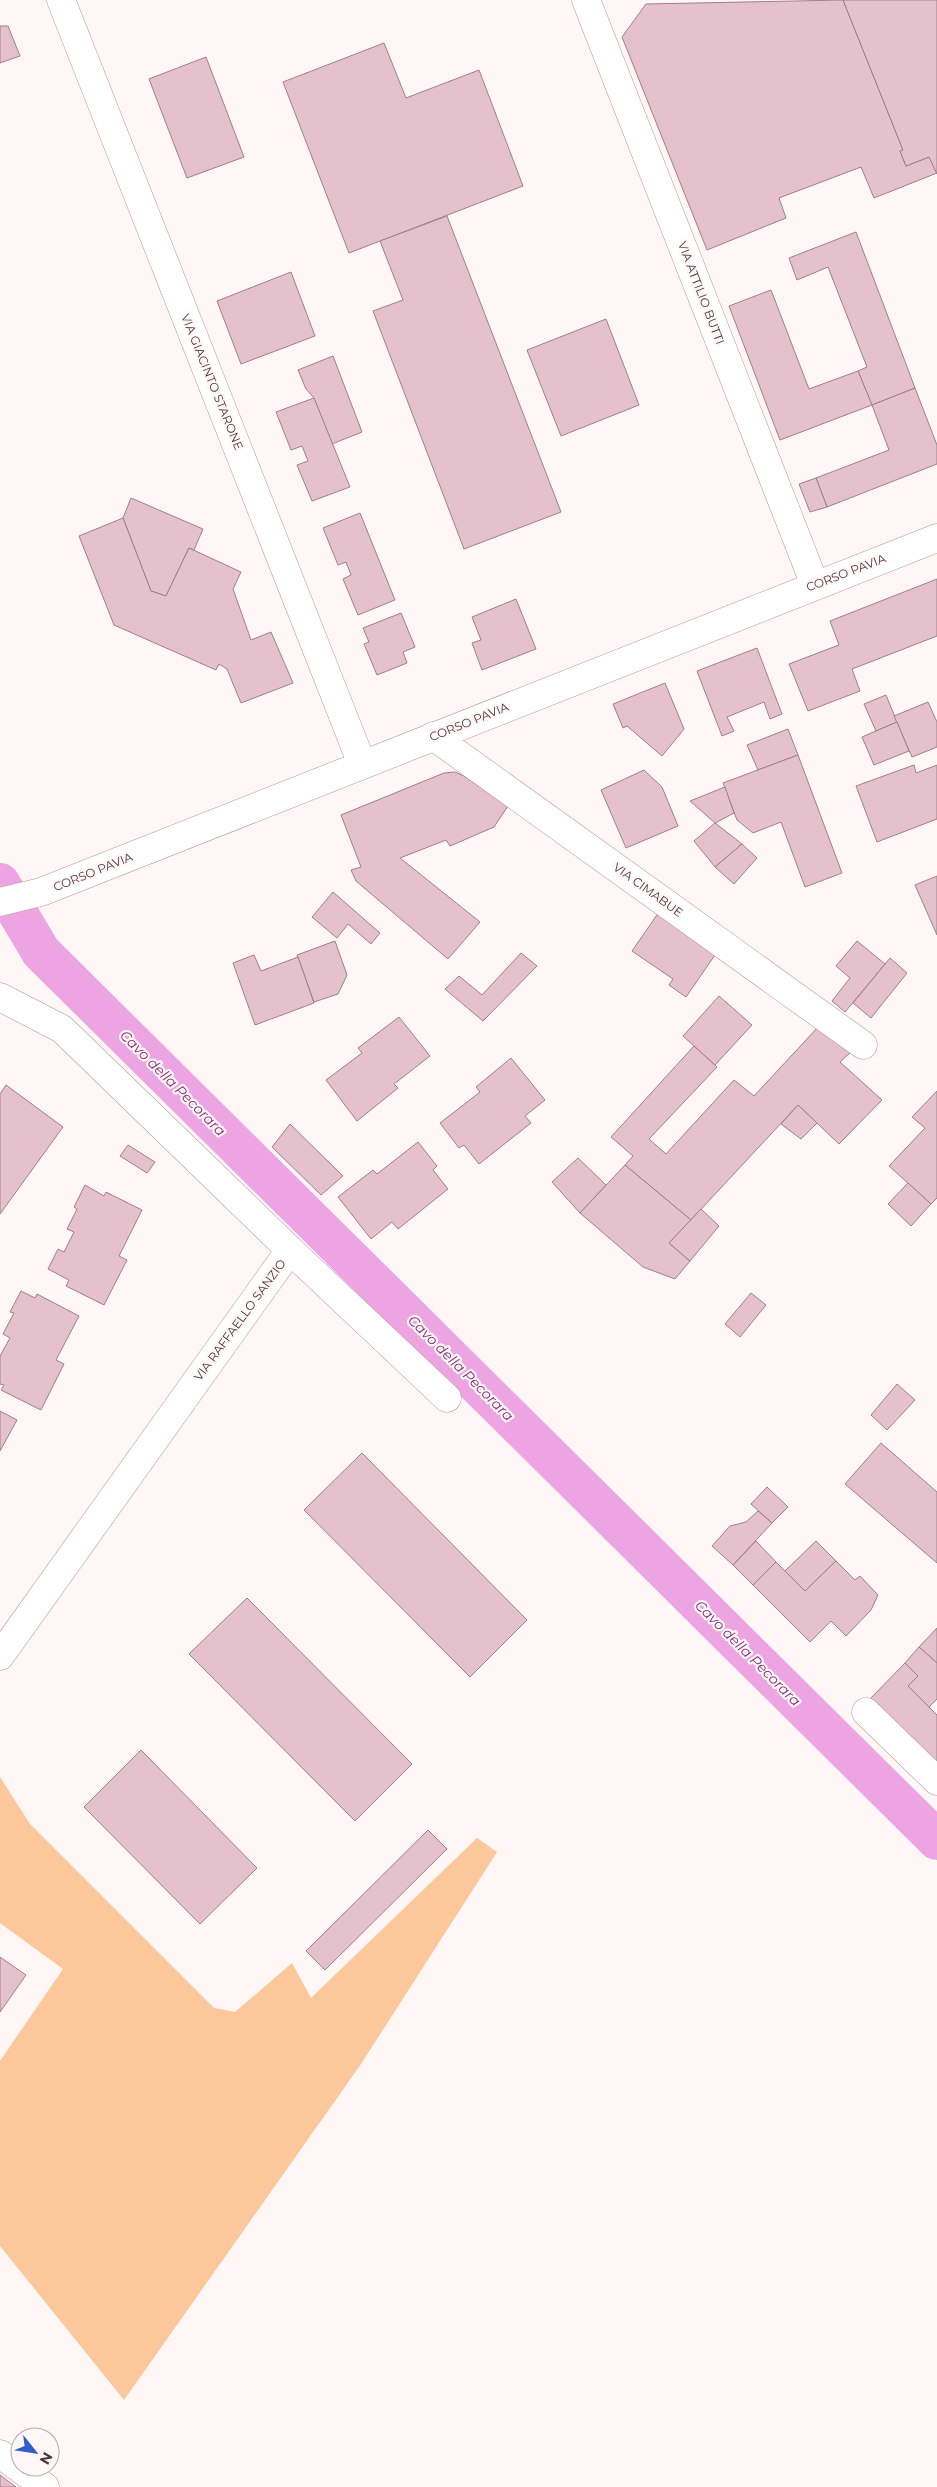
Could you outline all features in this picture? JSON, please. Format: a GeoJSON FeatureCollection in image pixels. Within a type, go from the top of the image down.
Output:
{"type":"FeatureCollection","features":[{"type":"Feature","properties":{"kind":"street","name":"VIA GIACINTO STARONE"},"geometry":{"type":"LineString","coordinates":[[61,0],[362,764]]}},
{"type":"Feature","properties":{"kind":"street","name":"VIA ATTILIO BUTTI"},"geometry":{"type":"LineString","coordinates":[[586,0],[815,585]]}},
{"type":"Feature","properties":{"kind":"street","name":"CORSO PAVIA"},"geometry":{"type":"LineString","coordinates":[[0,902],[41,892],[937,538]]}},
{"type":"Feature","properties":{"kind":"street","name":"VIA CIMABUE"},"geometry":{"type":"LineString","coordinates":[[433,736],[863,1045]]}},
{"type":"Feature","properties":{"kind":"street","name":"VIA RAFFAELLO SANZIO"},"geometry":{"type":"LineString","coordinates":[[0,997],[62,1028],[290,1250],[0,1656]]}},
{"type":"Feature","properties":{"kind":"street"},"geometry":{"type":"LineString","coordinates":[[290,1250],[446,1398]]}},
{"type":"Feature","properties":{"kind":"street"},"geometry":{"type":"LineString","coordinates":[[866,1712],[937,1781]]}},
{"type":"Feature","properties":{"kind":"street"},"geometry":{"type":"LineString","coordinates":[[0,2454],[45,2487]]}},
{"type":"Feature","properties":{"kind":"shaded area"},"geometry":{"type":"Polygon","coordinates":[[[0,1777],[30,1824],[214,2008],[235,2012],[292,1963],[311,1998],[477,1838],[497,1852],[361,2064],[124,2400],[0,2246],[0,2061],[63,1969],[0,1923],[0,1777]]]}},
{"type":"Feature","properties":{"kind":"building"},"geometry":{"type":"Polygon","coordinates":[[[843,0],[903,150],[900,151],[906,166],[929,157],[937,173],[874,198],[861,167],[779,198],[786,218],[707,250],[622,37],[646,4],[843,0]]]}},
{"type":"Feature","properties":{"kind":"building"},"geometry":{"type":"Polygon","coordinates":[[[843,0],[937,0],[937,174],[929,157],[906,166],[900,151],[903,150],[843,0]]]}},
{"type":"Feature","properties":{"kind":"building"},"geometry":{"type":"Polygon","coordinates":[[[0,26],[8,26],[20,56],[0,63],[0,26]]]}},
{"type":"Feature","properties":{"kind":"building"},"geometry":{"type":"Polygon","coordinates":[[[384,43],[406,98],[479,70],[523,186],[349,253],[283,82],[384,43]]]}},
{"type":"Feature","properties":{"kind":"building"},"geometry":{"type":"Polygon","coordinates":[[[206,57],[244,157],[187,178],[149,79],[206,57]]]}},
{"type":"Feature","properties":{"kind":"building"},"geometry":{"type":"Polygon","coordinates":[[[447,216],[561,512],[464,549],[373,311],[403,300],[380,241],[447,216]]]}},
{"type":"Feature","properties":{"kind":"building"},"geometry":{"type":"Polygon","coordinates":[[[856,232],[915,388],[872,405],[858,371],[867,367],[828,267],[797,280],[789,258],[856,232]]]}},
{"type":"Feature","properties":{"kind":"building"},"geometry":{"type":"Polygon","coordinates":[[[291,272],[315,336],[241,364],[217,301],[291,272]]]}},
{"type":"Feature","properties":{"kind":"building"},"geometry":{"type":"Polygon","coordinates":[[[771,290],[809,389],[858,371],[872,405],[780,440],[729,306],[771,290]]]}},
{"type":"Feature","properties":{"kind":"building"},"geometry":{"type":"Polygon","coordinates":[[[606,319],[639,405],[561,436],[527,350],[606,319]]]}},
{"type":"Feature","properties":{"kind":"building"},"geometry":{"type":"Polygon","coordinates":[[[333,356],[362,432],[332,444],[314,398],[306,389],[298,370],[333,356]]]}},
{"type":"Feature","properties":{"kind":"building"},"geometry":{"type":"Polygon","coordinates":[[[915,388],[937,445],[937,464],[827,507],[816,478],[889,450],[872,405],[915,388]]]}},
{"type":"Feature","properties":{"kind":"building"},"geometry":{"type":"Polygon","coordinates":[[[314,398],[350,487],[312,501],[297,465],[308,461],[302,446],[291,450],[276,412],[314,398]]]}},
{"type":"Feature","properties":{"kind":"building"},"geometry":{"type":"Polygon","coordinates":[[[816,478],[827,507],[810,512],[799,484],[816,478]]]}},
{"type":"Feature","properties":{"kind":"building"},"geometry":{"type":"Polygon","coordinates":[[[131,498],[203,529],[194,550],[189,548],[166,596],[151,591],[123,518],[131,498]]]}},
{"type":"Feature","properties":{"kind":"building"},"geometry":{"type":"Polygon","coordinates":[[[360,513],[395,600],[358,615],[343,579],[351,575],[346,562],[338,565],[323,528],[360,513]]]}},
{"type":"Feature","properties":{"kind":"building"},"geometry":{"type":"Polygon","coordinates":[[[123,518],[151,591],[166,596],[189,548],[241,572],[233,589],[251,640],[271,632],[293,683],[241,703],[227,669],[219,664],[216,670],[114,625],[79,536],[123,518]]]}},
{"type":"Feature","properties":{"kind":"building"},"geometry":{"type":"Polygon","coordinates":[[[937,579],[937,636],[852,669],[860,691],[808,711],[789,664],[839,645],[830,621],[937,579]]]}},
{"type":"Feature","properties":{"kind":"building"},"geometry":{"type":"Polygon","coordinates":[[[516,599],[536,649],[482,670],[472,643],[481,640],[472,617],[516,599]]]}},
{"type":"Feature","properties":{"kind":"building"},"geometry":{"type":"Polygon","coordinates":[[[401,613],[415,647],[403,652],[407,663],[377,675],[364,644],[369,642],[363,628],[401,613]]]}},
{"type":"Feature","properties":{"kind":"building"},"geometry":{"type":"Polygon","coordinates":[[[757,648],[782,714],[770,719],[764,702],[727,717],[734,731],[722,736],[697,671],[757,648]]]}},
{"type":"Feature","properties":{"kind":"building"},"geometry":{"type":"Polygon","coordinates":[[[665,683],[684,729],[662,756],[627,726],[623,728],[613,704],[665,683]]]}},
{"type":"Feature","properties":{"kind":"building"},"geometry":{"type":"Polygon","coordinates":[[[886,695],[897,722],[876,731],[864,704],[886,695]]]}},
{"type":"Feature","properties":{"kind":"building"},"geometry":{"type":"Polygon","coordinates":[[[928,702],[937,722],[937,747],[912,757],[894,716],[928,702]]]}},
{"type":"Feature","properties":{"kind":"building"},"geometry":{"type":"Polygon","coordinates":[[[897,722],[909,751],[874,765],[862,737],[897,722]]]}},
{"type":"Feature","properties":{"kind":"building"},"geometry":{"type":"Polygon","coordinates":[[[788,729],[798,755],[758,770],[747,745],[788,729]]]}},
{"type":"Feature","properties":{"kind":"building"},"geometry":{"type":"Polygon","coordinates":[[[798,755],[842,873],[805,887],[781,822],[753,833],[737,820],[723,783],[798,755]]]}},
{"type":"Feature","properties":{"kind":"building"},"geometry":{"type":"Polygon","coordinates":[[[914,765],[916,773],[937,765],[937,819],[877,842],[856,786],[914,765]]]}},
{"type":"Feature","properties":{"kind":"building"},"geometry":{"type":"Polygon","coordinates":[[[644,770],[662,787],[678,826],[626,848],[601,790],[644,770]]]}},
{"type":"Feature","properties":{"kind":"building"},"geometry":{"type":"Polygon","coordinates":[[[455,772],[508,806],[494,827],[450,846],[446,840],[400,858],[480,922],[448,959],[356,881],[351,870],[361,867],[341,815],[444,773],[455,772]]]}},
{"type":"Feature","properties":{"kind":"building"},"geometry":{"type":"Polygon","coordinates":[[[725,787],[734,813],[715,823],[690,801],[725,787]]]}},
{"type":"Feature","properties":{"kind":"building"},"geometry":{"type":"Polygon","coordinates":[[[715,823],[742,844],[715,867],[694,841],[715,823]]]}},
{"type":"Feature","properties":{"kind":"building"},"geometry":{"type":"Polygon","coordinates":[[[742,844],[757,858],[734,884],[715,867],[742,844]]]}},
{"type":"Feature","properties":{"kind":"building"},"geometry":{"type":"Polygon","coordinates":[[[937,876],[937,935],[915,885],[937,876]]]}},
{"type":"Feature","properties":{"kind":"building"},"geometry":{"type":"Polygon","coordinates":[[[333,892],[380,933],[371,944],[348,924],[337,938],[312,917],[333,892]]]}},
{"type":"Feature","properties":{"kind":"building"},"geometry":{"type":"Polygon","coordinates":[[[659,912],[717,952],[686,997],[669,985],[673,979],[632,951],[659,912]]]}},
{"type":"Feature","properties":{"kind":"building"},"geometry":{"type":"Polygon","coordinates":[[[335,941],[347,975],[338,994],[314,1002],[297,955],[335,941]]]}},
{"type":"Feature","properties":{"kind":"building"},"geometry":{"type":"Polygon","coordinates":[[[857,941],[885,964],[845,1012],[832,1001],[850,978],[836,966],[857,941]]]}},
{"type":"Feature","properties":{"kind":"building"},"geometry":{"type":"Polygon","coordinates":[[[521,953],[537,966],[483,1021],[445,989],[459,976],[482,995],[521,953]]]}},
{"type":"Feature","properties":{"kind":"building"},"geometry":{"type":"Polygon","coordinates":[[[254,955],[261,971],[298,957],[314,1003],[255,1025],[233,963],[254,955]]]}},
{"type":"Feature","properties":{"kind":"building"},"geometry":{"type":"Polygon","coordinates":[[[890,958],[907,973],[871,1018],[853,1003],[890,958]]]}},
{"type":"Feature","properties":{"kind":"building"},"geometry":{"type":"Polygon","coordinates":[[[719,996],[752,1025],[715,1065],[683,1036],[719,996]]]}},
{"type":"Feature","properties":{"kind":"building"},"geometry":{"type":"Polygon","coordinates":[[[399,1017],[430,1056],[394,1084],[398,1088],[357,1121],[326,1080],[362,1053],[358,1048],[399,1017]]]}},
{"type":"Feature","properties":{"kind":"building"},"geometry":{"type":"Polygon","coordinates":[[[819,1026],[853,1050],[840,1062],[882,1100],[839,1144],[798,1105],[691,1220],[625,1165],[633,1156],[611,1137],[694,1046],[717,1067],[649,1139],[666,1154],[734,1080],[754,1096],[819,1026]]]}},
{"type":"Feature","properties":{"kind":"building"},"geometry":{"type":"Polygon","coordinates":[[[511,1058],[545,1100],[525,1116],[531,1123],[479,1164],[464,1145],[459,1148],[440,1123],[480,1092],[476,1087],[511,1058]]]}},
{"type":"Feature","properties":{"kind":"building"},"geometry":{"type":"Polygon","coordinates":[[[6,1085],[63,1127],[0,1214],[0,1094],[6,1085]]]}},
{"type":"Feature","properties":{"kind":"building"},"geometry":{"type":"Polygon","coordinates":[[[937,1091],[937,1198],[931,1204],[889,1166],[925,1128],[912,1117],[937,1091]]]}},
{"type":"Feature","properties":{"kind":"building"},"geometry":{"type":"Polygon","coordinates":[[[798,1105],[817,1123],[801,1139],[781,1124],[798,1105]]]}},
{"type":"Feature","properties":{"kind":"building"},"geometry":{"type":"Polygon","coordinates":[[[290,1124],[343,1176],[321,1195],[272,1147],[290,1124]]]}},
{"type":"Feature","properties":{"kind":"building"},"geometry":{"type":"Polygon","coordinates":[[[418,1142],[437,1166],[433,1170],[448,1189],[398,1229],[392,1222],[371,1239],[338,1197],[373,1170],[377,1174],[418,1142]]]}},
{"type":"Feature","properties":{"kind":"building"},"geometry":{"type":"Polygon","coordinates":[[[128,1145],[155,1162],[147,1173],[120,1156],[128,1145]]]}},
{"type":"Feature","properties":{"kind":"building"},"geometry":{"type":"Polygon","coordinates":[[[578,1158],[606,1185],[580,1213],[552,1182],[578,1158]]]}},
{"type":"Feature","properties":{"kind":"building"},"geometry":{"type":"Polygon","coordinates":[[[625,1165],[691,1220],[669,1243],[690,1261],[675,1279],[643,1267],[580,1213],[625,1165]]]}},
{"type":"Feature","properties":{"kind":"building"},"geometry":{"type":"Polygon","coordinates":[[[908,1183],[931,1204],[911,1226],[888,1204],[908,1183]]]}},
{"type":"Feature","properties":{"kind":"building"},"geometry":{"type":"Polygon","coordinates":[[[85,1185],[104,1196],[106,1192],[142,1210],[119,1256],[127,1260],[104,1305],[66,1286],[69,1280],[48,1269],[58,1249],[64,1252],[74,1232],[67,1229],[77,1209],[74,1207],[85,1185]]]}},
{"type":"Feature","properties":{"kind":"building"},"geometry":{"type":"Polygon","coordinates":[[[701,1209],[719,1226],[690,1261],[669,1243],[701,1209]]]}},
{"type":"Feature","properties":{"kind":"building"},"geometry":{"type":"Polygon","coordinates":[[[21,1291],[35,1298],[37,1294],[79,1316],[56,1360],[64,1364],[41,1410],[1,1390],[4,1385],[0,1384],[0,1356],[10,1338],[3,1334],[14,1313],[10,1312],[21,1291]]]}},
{"type":"Feature","properties":{"kind":"building"},"geometry":{"type":"Polygon","coordinates":[[[751,1293],[766,1305],[740,1337],[725,1324],[751,1293]]]}},
{"type":"Feature","properties":{"kind":"building"},"geometry":{"type":"Polygon","coordinates":[[[897,1384],[915,1400],[887,1430],[871,1415],[897,1384]]]}},
{"type":"Feature","properties":{"kind":"building"},"geometry":{"type":"Polygon","coordinates":[[[0,1411],[17,1420],[0,1451],[0,1411]]]}},
{"type":"Feature","properties":{"kind":"building"},"geometry":{"type":"Polygon","coordinates":[[[881,1443],[937,1492],[937,1563],[845,1484],[881,1443]]]}},
{"type":"Feature","properties":{"kind":"building"},"geometry":{"type":"Polygon","coordinates":[[[362,1453],[527,1620],[470,1677],[304,1510],[362,1453]]]}},
{"type":"Feature","properties":{"kind":"building"},"geometry":{"type":"Polygon","coordinates":[[[767,1487],[788,1507],[772,1523],[751,1504],[767,1487]]]}},
{"type":"Feature","properties":{"kind":"building"},"geometry":{"type":"Polygon","coordinates":[[[758,1511],[772,1523],[733,1565],[712,1546],[730,1526],[746,1522],[758,1511]]]}},
{"type":"Feature","properties":{"kind":"building"},"geometry":{"type":"Polygon","coordinates":[[[756,1541],[776,1562],[753,1585],[733,1565],[756,1541]]]}},
{"type":"Feature","properties":{"kind":"building"},"geometry":{"type":"Polygon","coordinates":[[[816,1541],[836,1561],[805,1591],[785,1571],[816,1541]]]}},
{"type":"Feature","properties":{"kind":"building"},"geometry":{"type":"Polygon","coordinates":[[[836,1561],[855,1580],[860,1576],[878,1595],[871,1610],[846,1636],[831,1621],[810,1642],[753,1585],[776,1562],[805,1591],[836,1561]]]}},
{"type":"Feature","properties":{"kind":"building"},"geometry":{"type":"Polygon","coordinates":[[[247,1598],[412,1764],[355,1821],[189,1654],[247,1598]]]}},
{"type":"Feature","properties":{"kind":"building"},"geometry":{"type":"Polygon","coordinates":[[[937,1628],[937,1663],[919,1647],[937,1628]]]}},
{"type":"Feature","properties":{"kind":"building"},"geometry":{"type":"Polygon","coordinates":[[[919,1647],[937,1663],[937,1699],[929,1707],[908,1686],[918,1676],[905,1663],[919,1647]]]}},
{"type":"Feature","properties":{"kind":"building"},"geometry":{"type":"Polygon","coordinates":[[[905,1663],[918,1676],[908,1686],[937,1715],[937,1766],[869,1700],[905,1663]]]}},
{"type":"Feature","properties":{"kind":"building"},"geometry":{"type":"Polygon","coordinates":[[[141,1750],[257,1868],[200,1924],[84,1807],[141,1750]]]}},
{"type":"Feature","properties":{"kind":"building"},"geometry":{"type":"Polygon","coordinates":[[[428,1830],[447,1849],[325,1970],[306,1951],[428,1830]]]}},
{"type":"Feature","properties":{"kind":"building"},"geometry":{"type":"Polygon","coordinates":[[[0,1957],[26,1975],[0,2012],[0,1957]]]}},
{"type":"Feature","properties":{"kind":"building"},"geometry":{"type":"Polygon","coordinates":[[[0,2475],[16,2487],[0,2487],[0,2475]]]}},
{"type":"Feature","properties":{"kind":"waterway","name":"Cavo della Pecorara"},"geometry":{"type":"LineString","coordinates":[[0,883],[41,952],[937,1840]]}}]}
